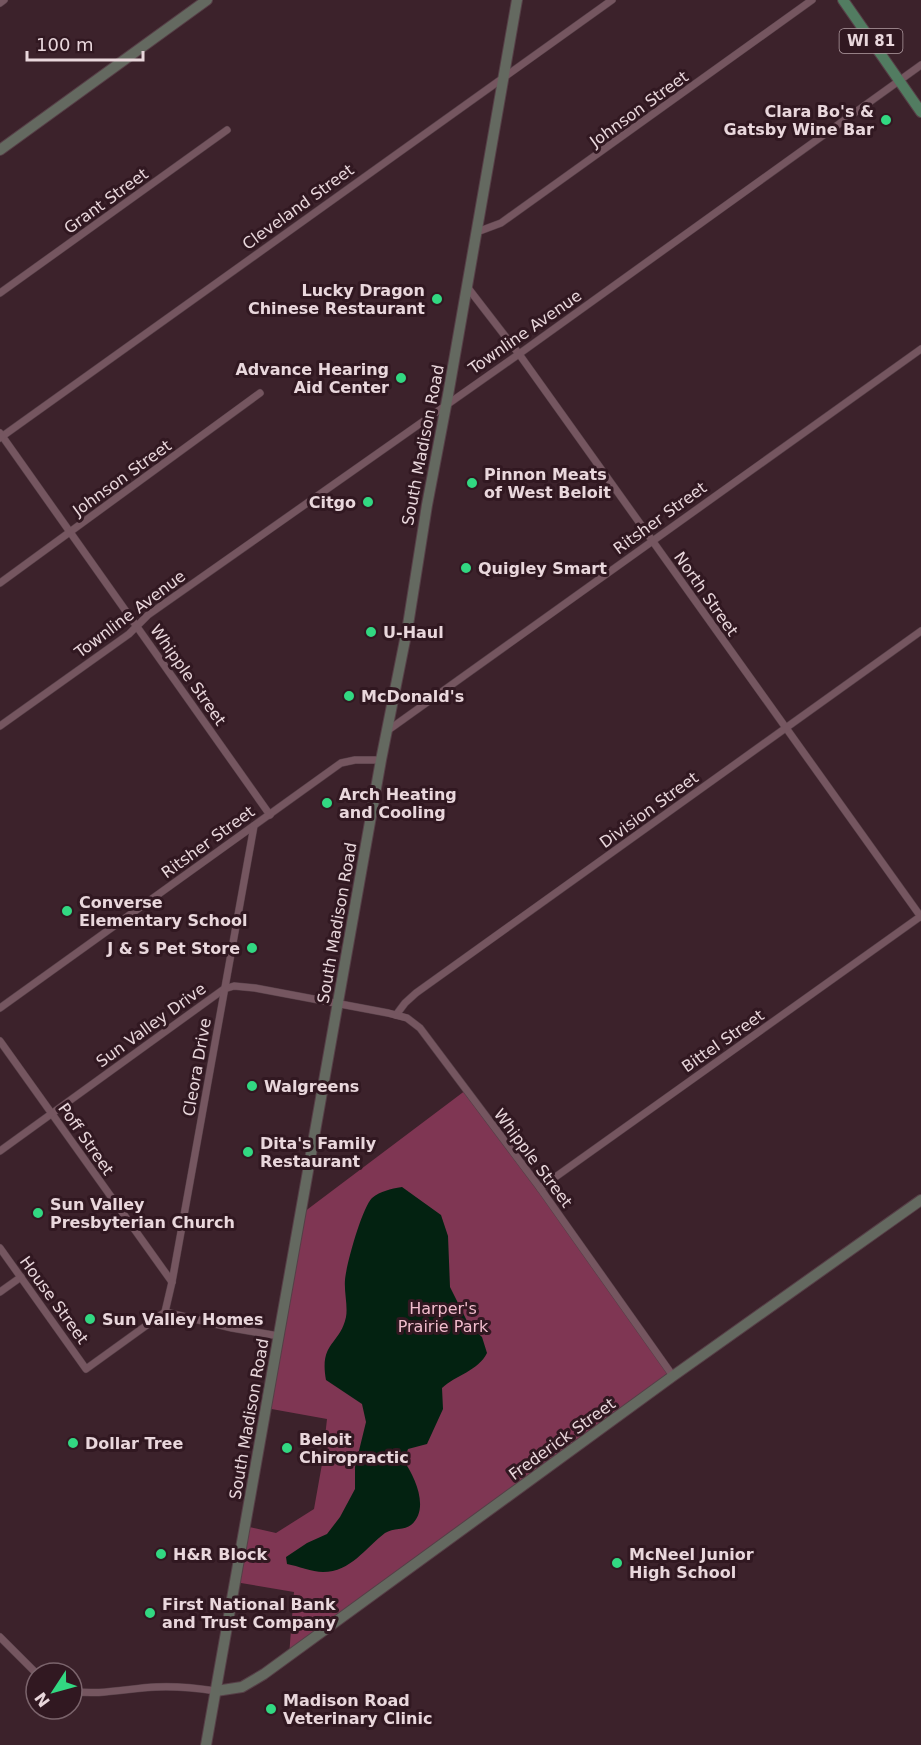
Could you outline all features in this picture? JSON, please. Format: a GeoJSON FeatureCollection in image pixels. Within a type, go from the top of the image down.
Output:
{"type":"FeatureCollection","features":[{"type":"Feature","properties":{"kind":"main road"},"geometry":{"type":"LineString","coordinates":[[0,150],[207,0]]}},
{"type":"Feature","properties":{"kind":"main road","name":"South Madison Road"},"geometry":{"type":"LineString","coordinates":[[206,1745],[381,760],[408,625],[427,505],[468,288],[517,0]]}},
{"type":"Feature","properties":{"kind":"main road","name":"WI 81"},"geometry":{"type":"LineString","coordinates":[[843,0],[921,112]]}},
{"type":"Feature","properties":{"kind":"main road","name":"Frederick Street"},"geometry":{"type":"LineString","coordinates":[[216,1691],[242,1687],[264,1674],[673,1376],[921,1200]]}},
{"type":"Feature","properties":{"kind":"street","name":"Cleveland Street"},"geometry":{"type":"LineString","coordinates":[[1,436],[612,0]]}},
{"type":"Feature","properties":{"kind":"street","name":"Johnson Street"},"geometry":{"type":"LineString","coordinates":[[477,231],[501,223],[812,0]]}},
{"type":"Feature","properties":{"kind":"street","name":"Townline Avenue"},"geometry":{"type":"LineString","coordinates":[[0,726],[129,634],[148,615],[519,354],[921,65]]}},
{"type":"Feature","properties":{"kind":"street","name":"Grant Street"},"geometry":{"type":"LineString","coordinates":[[0,293],[227,130]]}},
{"type":"Feature","properties":{"kind":"street","name":"North Street"},"geometry":{"type":"LineString","coordinates":[[468,288],[519,354],[921,916]]}},
{"type":"Feature","properties":{"kind":"street","name":"Ritsher Street"},"geometry":{"type":"LineString","coordinates":[[387,731],[921,349]]}},
{"type":"Feature","properties":{"kind":"street","name":"Johnson Street"},"geometry":{"type":"LineString","coordinates":[[0,583],[260,393]]}},
{"type":"Feature","properties":{"kind":"street","name":"Whipple Street"},"geometry":{"type":"LineString","coordinates":[[1,436],[270,814]]}},
{"type":"Feature","properties":{"kind":"street","name":"Division Street"},"geometry":{"type":"LineString","coordinates":[[396,1015],[416,993],[921,631]]}},
{"type":"Feature","properties":{"kind":"street","name":"Ritsher Street"},"geometry":{"type":"LineString","coordinates":[[0,1008],[341,763],[355,760],[381,760]]}},
{"type":"Feature","properties":{"kind":"street","name":"Cleora Drive"},"geometry":{"type":"LineString","coordinates":[[165,1312],[254,826]]}},
{"type":"Feature","properties":{"kind":"street","name":"Bittel Street"},"geometry":{"type":"LineString","coordinates":[[540,1188],[921,916]]}},
{"type":"Feature","properties":{"kind":"street","name":"Sun Valley Drive"},"geometry":{"type":"LineString","coordinates":[[0,1151],[224,989],[244,986],[338,1005]]}},
{"type":"Feature","properties":{"kind":"street","name":"Whipple Street"},"geometry":{"type":"LineString","coordinates":[[338,1005],[407,1018],[420,1028],[540,1188],[673,1376]]}},
{"type":"Feature","properties":{"kind":"street","name":"Poff Street"},"geometry":{"type":"LineString","coordinates":[[0,1041],[172,1282]]}},
{"type":"Feature","properties":{"kind":"street","name":"House Street"},"geometry":{"type":"LineString","coordinates":[[0,1248],[86,1368],[165,1312]]}},
{"type":"Feature","properties":{"kind":"street"},"geometry":{"type":"LineString","coordinates":[[0,1292],[21,1277]]}},
{"type":"Feature","properties":{"kind":"street"},"geometry":{"type":"LineString","coordinates":[[165,1312],[232,1328],[279,1336]]}},
{"type":"Feature","properties":{"kind":"street"},"geometry":{"type":"LineString","coordinates":[[0,1637],[24,1661]]}},
{"type":"Feature","properties":{"kind":"street"},"geometry":{"type":"LineString","coordinates":[[84,1693],[169,1687],[216,1691]]}},
{"type":"Feature","properties":{"kind":"green space","name":"Harper's Prairie Park"},"geometry":{"type":"Polygon","coordinates":[[[466,1090],[673,1376],[289,1656],[294,1592],[235,1582],[245,1526],[276,1533],[314,1509],[322,1464],[327,1419],[266,1408],[300,1215],[466,1090]]]}},
{"type":"Feature","properties":{"kind":"shaded area"},"geometry":{"type":"Polygon","coordinates":[[[402,1187],[441,1215],[448,1236],[450,1287],[469,1325],[482,1337],[487,1353],[472,1369],[442,1388],[443,1409],[427,1444],[408,1449],[404,1461],[416,1484],[420,1502],[417,1518],[411,1525],[385,1533],[350,1564],[333,1571],[319,1572],[287,1564],[286,1557],[307,1543],[327,1534],[340,1517],[355,1489],[355,1467],[366,1422],[362,1404],[326,1380],[325,1358],[346,1317],[346,1273],[355,1237],[368,1204],[375,1196],[402,1187]]]}},
{"type":"Feature","properties":{"kind":"place","name":"Clara Bo's & Gatsby Wine Bar"},"geometry":{"type":"Point","coordinates":[886,120]}},
{"type":"Feature","properties":{"kind":"place","name":"Lucky Dragon Chinese Restaurant"},"geometry":{"type":"Point","coordinates":[437,299]}},
{"type":"Feature","properties":{"kind":"place","name":"Advance Hearing Aid Center"},"geometry":{"type":"Point","coordinates":[401,378]}},
{"type":"Feature","properties":{"kind":"place","name":"Pinnon Meats of West Beloit"},"geometry":{"type":"Point","coordinates":[472,483]}},
{"type":"Feature","properties":{"kind":"place","name":"Citgo"},"geometry":{"type":"Point","coordinates":[368,502]}},
{"type":"Feature","properties":{"kind":"place","name":"Quigley Smart"},"geometry":{"type":"Point","coordinates":[466,568]}},
{"type":"Feature","properties":{"kind":"place","name":"U-Haul"},"geometry":{"type":"Point","coordinates":[371,632]}},
{"type":"Feature","properties":{"kind":"place","name":"McDonald's"},"geometry":{"type":"Point","coordinates":[349,696]}},
{"type":"Feature","properties":{"kind":"place","name":"Arch Heating and Cooling"},"geometry":{"type":"Point","coordinates":[327,803]}},
{"type":"Feature","properties":{"kind":"place","name":"Converse Elementary School"},"geometry":{"type":"Point","coordinates":[67,911]}},
{"type":"Feature","properties":{"kind":"place","name":"J & S Pet Store"},"geometry":{"type":"Point","coordinates":[252,948]}},
{"type":"Feature","properties":{"kind":"place","name":"Walgreens"},"geometry":{"type":"Point","coordinates":[252,1086]}},
{"type":"Feature","properties":{"kind":"place","name":"Dita's Family Restaurant"},"geometry":{"type":"Point","coordinates":[248,1152]}},
{"type":"Feature","properties":{"kind":"place","name":"Sun Valley Presbyterian Church"},"geometry":{"type":"Point","coordinates":[38,1213]}},
{"type":"Feature","properties":{"kind":"place","name":"Sun Valley Homes"},"geometry":{"type":"Point","coordinates":[90,1319]}},
{"type":"Feature","properties":{"kind":"place","name":"Dollar Tree"},"geometry":{"type":"Point","coordinates":[73,1443]}},
{"type":"Feature","properties":{"kind":"place","name":"Beloit Chiropractic"},"geometry":{"type":"Point","coordinates":[287,1448]}},
{"type":"Feature","properties":{"kind":"place","name":"H&R Block"},"geometry":{"type":"Point","coordinates":[161,1554]}},
{"type":"Feature","properties":{"kind":"place","name":"McNeel Junior High School"},"geometry":{"type":"Point","coordinates":[617,1563]}},
{"type":"Feature","properties":{"kind":"place","name":"First National Bank and Trust Company"},"geometry":{"type":"Point","coordinates":[150,1613]}},
{"type":"Feature","properties":{"kind":"place","name":"Madison Road Veterinary Clinic"},"geometry":{"type":"Point","coordinates":[271,1709]}}]}
